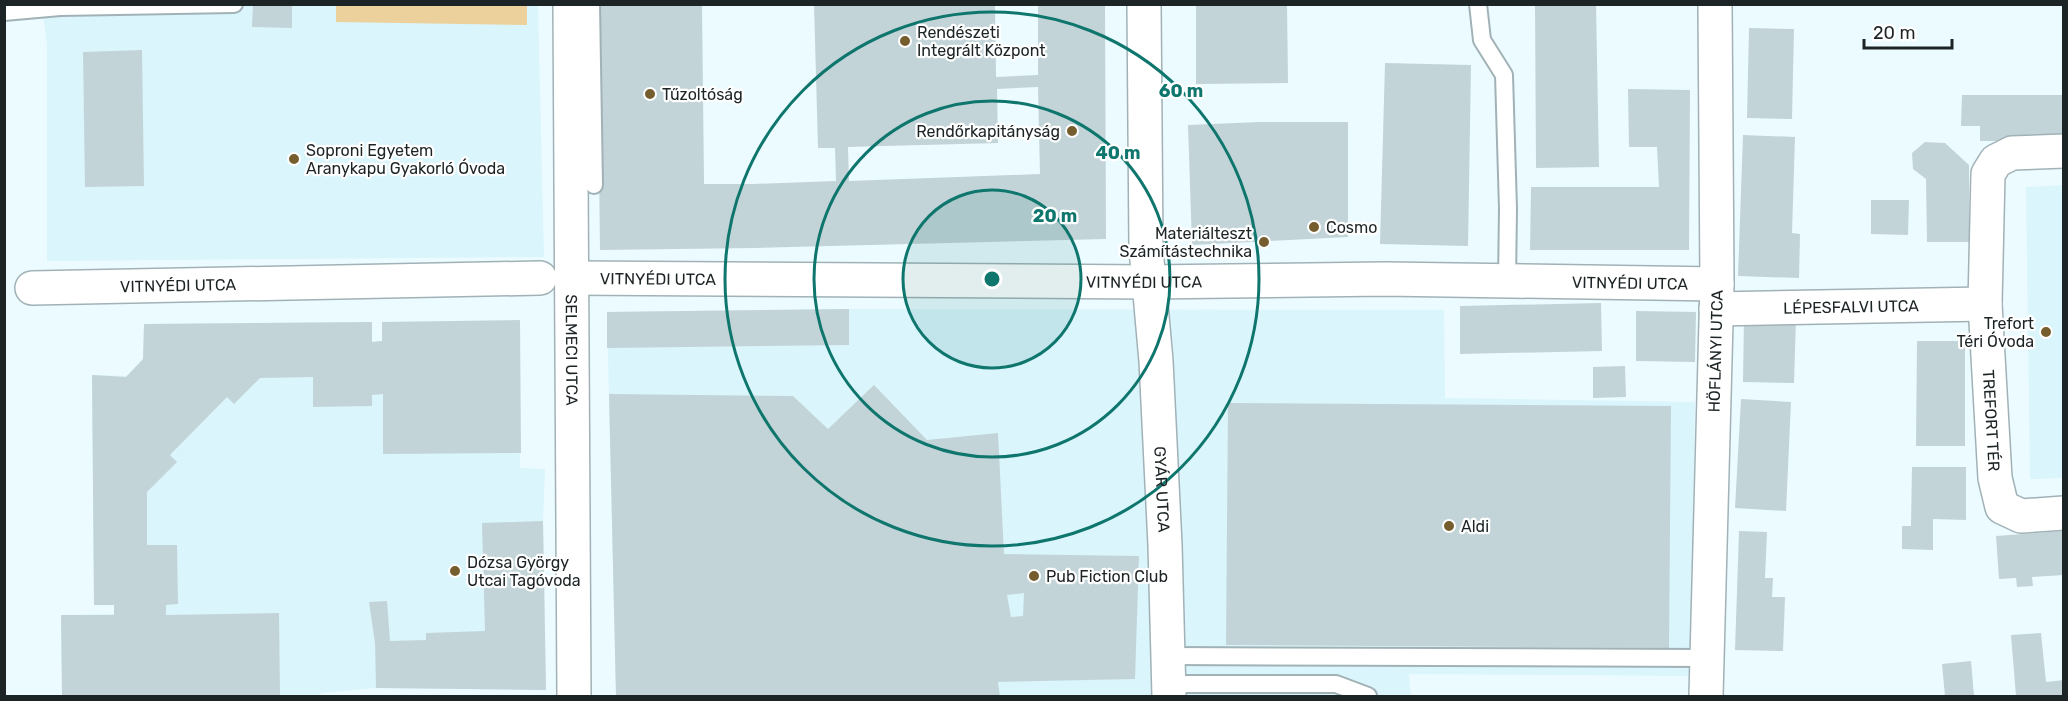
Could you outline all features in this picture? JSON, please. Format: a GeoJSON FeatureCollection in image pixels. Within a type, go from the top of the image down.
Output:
{"type":"FeatureCollection","features":[{"type":"Feature","properties":{"kind":"street","name":"SELMECI UTCA"},"geometry":{"type":"LineString","coordinates":[[570,4],[556,278],[574,696]]}},
{"type":"Feature","properties":{"kind":"street","name":"GYÁR UTCA"},"geometry":{"type":"LineString","coordinates":[[1144,4],[1148,282],[1152,303],[1156,361],[1169,679]]}},
{"type":"Feature","properties":{"kind":"street","name":"HÖFLÁNYI UTCA"},"geometry":{"type":"LineString","coordinates":[[1706,696],[1717,296],[1715,4]]}},
{"type":"Feature","properties":{"kind":"street","name":"TREFORT TÉR"},"geometry":{"type":"LineString","coordinates":[[2064,151],[2012,153],[1996,160],[1988,174],[1985,304],[1995,478],[2002,507],[2021,516],[2064,513]]}},
{"type":"Feature","properties":{"kind":"street","name":"VITNYÉDI UTCA"},"geometry":{"type":"LineString","coordinates":[[32,288],[556,278],[1148,282],[1384,279],[1507,281],[1717,296]]}},
{"type":"Feature","properties":{"kind":"street","name":"LÉPESFALVI UTCA"},"geometry":{"type":"LineString","coordinates":[[1717,296],[1985,304]]}},
{"type":"Feature","properties":{"kind":"lane"},"geometry":{"type":"LineString","coordinates":[[4,12],[60,7],[234,4]]}},
{"type":"Feature","properties":{"kind":"lane"},"geometry":{"type":"LineString","coordinates":[[591,4],[594,185]]}},
{"type":"Feature","properties":{"kind":"lane"},"geometry":{"type":"LineString","coordinates":[[1478,4],[1482,40],[1504,75],[1508,209],[1507,281]]}},
{"type":"Feature","properties":{"kind":"lane"},"geometry":{"type":"LineString","coordinates":[[1169,679],[1706,658]]}},
{"type":"Feature","properties":{"kind":"lane"},"geometry":{"type":"LineString","coordinates":[[1169,679],[1336,684],[1368,696]]}},
{"type":"Feature","properties":{"kind":"shaded area","name":"Soproni Egyetem Aranykapu Gyakorló Óvoda"},"geometry":{"type":"Polygon","coordinates":[[[42,5],[538,5],[544,257],[47,261],[47,47],[42,5]]]}},
{"type":"Feature","properties":{"kind":"shaded area"},"geometry":{"type":"Polygon","coordinates":[[[336,5],[527,5],[527,25],[336,22],[336,5]]]}},
{"type":"Feature","properties":{"kind":"shaded area","name":"Trefort Téri Óvoda"},"geometry":{"type":"Polygon","coordinates":[[[2063,185],[2063,478],[2030,479],[2026,187],[2063,185]]]}},
{"type":"Feature","properties":{"kind":"shaded area"},"geometry":{"type":"Polygon","coordinates":[[[849,309],[1444,310],[1445,398],[1695,402],[1691,676],[1409,674],[1411,696],[616,696],[607,312],[849,309]]]}},
{"type":"Feature","properties":{"kind":"shaded area"},"geometry":{"type":"Polygon","coordinates":[[[520,320],[520,468],[545,469],[543,521],[546,690],[376,688],[322,693],[318,696],[62,696],[61,615],[114,614],[114,605],[94,605],[92,375],[127,376],[143,359],[144,324],[372,322],[372,342],[382,341],[382,322],[520,320]]]}},
{"type":"Feature","properties":{"kind":"building"},"geometry":{"type":"Polygon","coordinates":[[[253,4],[292,4],[292,28],[252,27],[253,4]]]}},
{"type":"Feature","properties":{"kind":"building"},"geometry":{"type":"Polygon","coordinates":[[[597,4],[702,4],[704,184],[753,184],[836,181],[835,148],[818,148],[814,4],[995,4],[996,77],[1038,75],[1038,4],[1105,4],[1106,239],[600,250],[597,4]],[[1038,87],[997,89],[998,143],[848,147],[849,181],[1040,174],[1038,87]]]}},
{"type":"Feature","properties":{"kind":"building"},"geometry":{"type":"Polygon","coordinates":[[[1196,4],[1287,4],[1288,83],[1196,84],[1196,4]]]}},
{"type":"Feature","properties":{"kind":"building"},"geometry":{"type":"Polygon","coordinates":[[[1535,4],[1596,4],[1599,167],[1536,168],[1535,4]]]}},
{"type":"Feature","properties":{"kind":"building"},"geometry":{"type":"Polygon","coordinates":[[[1749,28],[1794,29],[1792,119],[1747,118],[1749,28]]]}},
{"type":"Feature","properties":{"kind":"building"},"geometry":{"type":"Polygon","coordinates":[[[142,50],[144,186],[85,187],[83,52],[142,50]]]}},
{"type":"Feature","properties":{"kind":"building"},"geometry":{"type":"Polygon","coordinates":[[[1385,63],[1471,65],[1468,246],[1380,244],[1385,63]]]}},
{"type":"Feature","properties":{"kind":"building"},"geometry":{"type":"Polygon","coordinates":[[[1628,89],[1690,90],[1689,250],[1530,250],[1531,187],[1659,187],[1657,147],[1629,147],[1628,89]]]}},
{"type":"Feature","properties":{"kind":"building"},"geometry":{"type":"Polygon","coordinates":[[[1962,95],[2064,95],[2064,141],[1980,141],[1980,126],[1961,126],[1962,95]]]}},
{"type":"Feature","properties":{"kind":"building"},"geometry":{"type":"Polygon","coordinates":[[[1348,122],[1348,237],[1192,245],[1188,125],[1348,122]]]}},
{"type":"Feature","properties":{"kind":"building"},"geometry":{"type":"Polygon","coordinates":[[[1743,135],[1795,137],[1792,233],[1800,234],[1799,278],[1738,276],[1743,135]]]}},
{"type":"Feature","properties":{"kind":"building"},"geometry":{"type":"Polygon","coordinates":[[[1925,142],[1945,143],[1969,165],[1969,242],[1927,242],[1926,179],[1913,169],[1912,153],[1925,142]]]}},
{"type":"Feature","properties":{"kind":"building"},"geometry":{"type":"Polygon","coordinates":[[[1871,200],[1909,200],[1908,235],[1871,234],[1871,200]]]}},
{"type":"Feature","properties":{"kind":"building"},"geometry":{"type":"Polygon","coordinates":[[[1601,303],[1602,351],[1460,354],[1460,306],[1601,303]]]}},
{"type":"Feature","properties":{"kind":"building"},"geometry":{"type":"Polygon","coordinates":[[[849,309],[849,345],[607,348],[607,312],[849,309]]]}},
{"type":"Feature","properties":{"kind":"building"},"geometry":{"type":"Polygon","coordinates":[[[1636,311],[1696,312],[1695,362],[1636,361],[1636,311]]]}},
{"type":"Feature","properties":{"kind":"building"},"geometry":{"type":"Polygon","coordinates":[[[1744,317],[1796,318],[1794,383],[1743,382],[1744,317]]]}},
{"type":"Feature","properties":{"kind":"building"},"geometry":{"type":"Polygon","coordinates":[[[520,320],[521,453],[383,454],[383,394],[372,395],[372,406],[313,407],[313,377],[260,378],[234,404],[227,397],[170,455],[177,462],[147,492],[147,545],[177,545],[178,604],[166,605],[166,615],[279,613],[280,696],[62,696],[61,615],[114,615],[114,605],[94,605],[92,375],[126,377],[143,359],[144,324],[372,322],[372,342],[382,341],[382,322],[520,320]]]}},
{"type":"Feature","properties":{"kind":"building"},"geometry":{"type":"Polygon","coordinates":[[[1917,341],[1965,341],[1965,446],[1916,446],[1917,341]]]}},
{"type":"Feature","properties":{"kind":"building"},"geometry":{"type":"Polygon","coordinates":[[[1625,366],[1626,397],[1593,398],[1593,367],[1625,366]]]}},
{"type":"Feature","properties":{"kind":"building"},"geometry":{"type":"Polygon","coordinates":[[[874,385],[927,440],[998,433],[1004,554],[1139,556],[1135,679],[998,682],[1000,696],[616,696],[609,394],[793,396],[828,429],[874,385]],[[1024,593],[1007,595],[1011,617],[1023,616],[1024,593]]]}},
{"type":"Feature","properties":{"kind":"building"},"geometry":{"type":"Polygon","coordinates":[[[1741,399],[1791,402],[1786,511],[1735,508],[1741,399]]]}},
{"type":"Feature","properties":{"kind":"building","name":"Aldi"},"geometry":{"type":"Polygon","coordinates":[[[1228,403],[1671,406],[1669,648],[1226,645],[1228,403]]]}},
{"type":"Feature","properties":{"kind":"building"},"geometry":{"type":"Polygon","coordinates":[[[1912,467],[1966,467],[1966,520],[1933,519],[1933,550],[1902,549],[1902,526],[1911,526],[1912,467]]]}},
{"type":"Feature","properties":{"kind":"building"},"geometry":{"type":"Polygon","coordinates":[[[543,521],[546,690],[376,688],[375,643],[369,602],[387,601],[390,641],[426,640],[426,633],[485,631],[482,523],[543,521]]]}},
{"type":"Feature","properties":{"kind":"building"},"geometry":{"type":"Polygon","coordinates":[[[1739,531],[1767,532],[1765,578],[1773,578],[1772,597],[1785,597],[1783,651],[1735,650],[1739,531]]]}},
{"type":"Feature","properties":{"kind":"building"},"geometry":{"type":"Polygon","coordinates":[[[2064,531],[2064,575],[2032,577],[2033,586],[2017,587],[2016,578],[1999,579],[1996,536],[2064,531]]]}},
{"type":"Feature","properties":{"kind":"building"},"geometry":{"type":"Polygon","coordinates":[[[2041,633],[2046,682],[2064,680],[2064,696],[2016,696],[2011,635],[2041,633]]]}},
{"type":"Feature","properties":{"kind":"building"},"geometry":{"type":"Polygon","coordinates":[[[1971,661],[1974,696],[1945,696],[1942,664],[1971,661]]]}},
{"type":"Feature","properties":{"kind":"place","name":"Rendészeti Integrált Központ"},"geometry":{"type":"Point","coordinates":[905,41]}},
{"type":"Feature","properties":{"kind":"place","name":"Tűzoltóság"},"geometry":{"type":"Point","coordinates":[650,94]}},
{"type":"Feature","properties":{"kind":"place","name":"Rendőrkapitányság"},"geometry":{"type":"Point","coordinates":[1072,131]}},
{"type":"Feature","properties":{"kind":"place","name":"Soproni Egyetem Aranykapu Gyakorló Óvoda"},"geometry":{"type":"Point","coordinates":[294,159]}},
{"type":"Feature","properties":{"kind":"place","name":"Cosmo"},"geometry":{"type":"Point","coordinates":[1314,227]}},
{"type":"Feature","properties":{"kind":"place","name":"Materiálteszt Számítástechnika"},"geometry":{"type":"Point","coordinates":[1264,242]}},
{"type":"Feature","properties":{"kind":"place","name":"Trefort Téri Óvoda"},"geometry":{"type":"Point","coordinates":[2046,332]}},
{"type":"Feature","properties":{"kind":"place","name":"Aldi"},"geometry":{"type":"Point","coordinates":[1449,526]}},
{"type":"Feature","properties":{"kind":"place","name":"Dózsa György Utcai Tagóvoda"},"geometry":{"type":"Point","coordinates":[455,571]}},
{"type":"Feature","properties":{"kind":"place","name":"Pub Fiction Club"},"geometry":{"type":"Point","coordinates":[1034,576]}}]}
